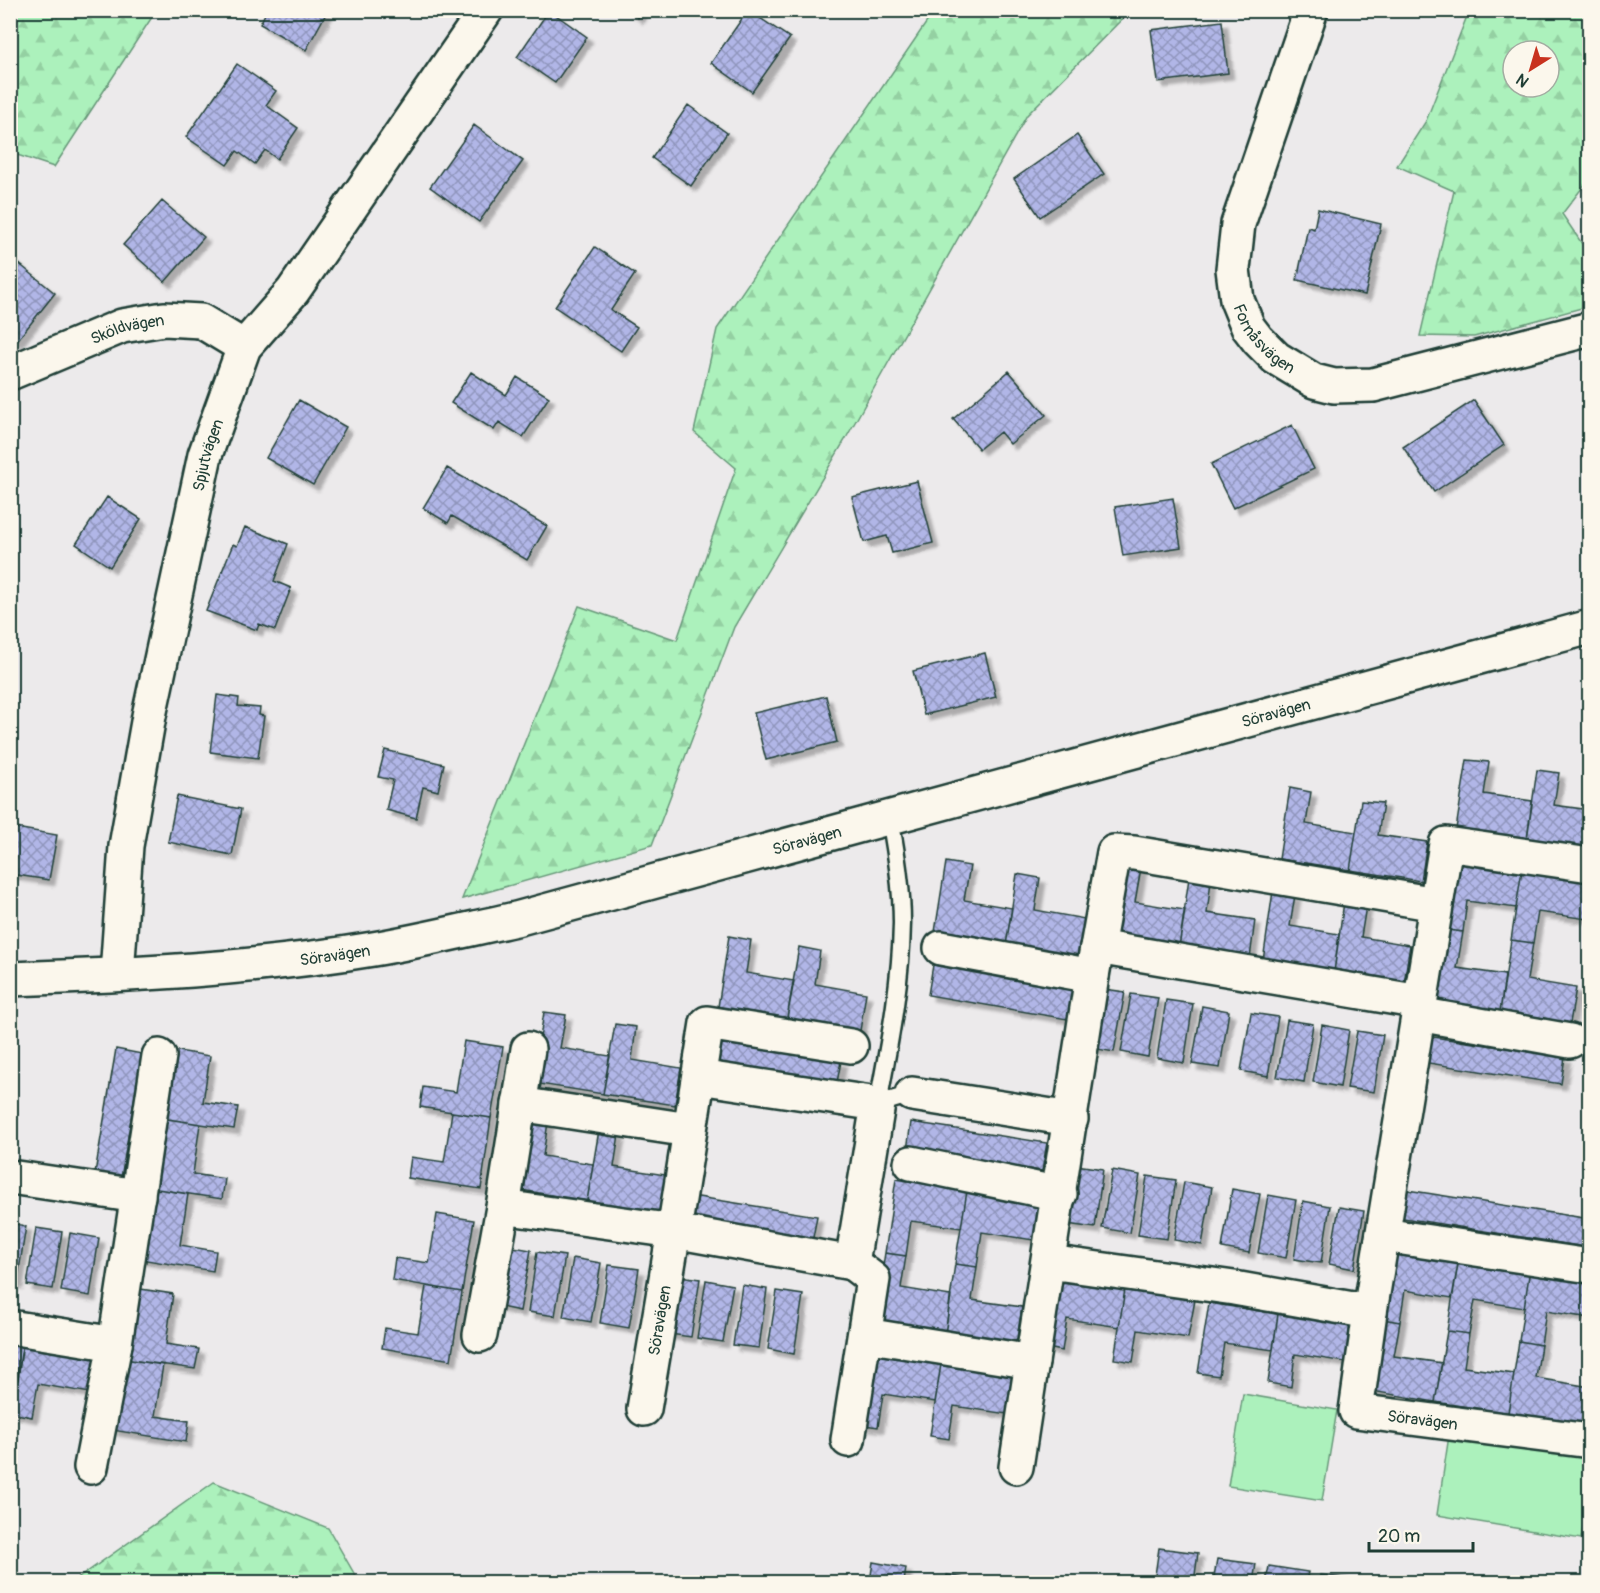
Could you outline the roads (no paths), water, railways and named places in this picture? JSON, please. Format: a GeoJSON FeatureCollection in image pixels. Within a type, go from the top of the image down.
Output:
{"type":"FeatureCollection","features":[{"type":"Feature","properties":{"kind":"street","name":"Spjutvägen"},"geometry":{"type":"LineString","coordinates":[[117,974],[126,846],[149,716],[205,455],[244,347],[293,291],[486,10]]}},
{"type":"Feature","properties":{"kind":"street","name":"Fornåsvägen"},"geometry":{"type":"LineString","coordinates":[[1311,10],[1238,224],[1233,269],[1237,300],[1248,327],[1258,340],[1276,358],[1314,381],[1334,386],[1373,385],[1590,329]]}},
{"type":"Feature","properties":{"kind":"street","name":"Sköldvägen"},"geometry":{"type":"LineString","coordinates":[[10,373],[122,326],[164,319],[201,321],[244,347]]}},
{"type":"Feature","properties":{"kind":"street","name":"Söravägen"},"geometry":{"type":"LineString","coordinates":[[10,979],[117,974],[281,961],[374,949],[516,919],[1590,627]]}},
{"type":"Feature","properties":{"kind":"street","name":"Söravägen"},"geometry":{"type":"LineString","coordinates":[[1590,865],[1446,844],[1356,1411],[1590,1441]]}},
{"type":"Feature","properties":{"kind":"street"},"geometry":{"type":"LineString","coordinates":[[1017,1467],[1094,961],[1114,852],[1134,853],[1436,904]]}},
{"type":"Feature","properties":{"kind":"street"},"geometry":{"type":"LineString","coordinates":[[941,948],[1094,961],[1419,1008],[1570,1041]]}},
{"type":"Feature","properties":{"kind":"street","name":"Söravägen"},"geometry":{"type":"LineString","coordinates":[[644,1409],[707,1023],[851,1046]]}},
{"type":"Feature","properties":{"kind":"street"},"geometry":{"type":"LineString","coordinates":[[480,1335],[528,1049]]}},
{"type":"Feature","properties":{"kind":"street"},"geometry":{"type":"LineString","coordinates":[[91,1467],[115,1344],[159,1056]]}},
{"type":"Feature","properties":{"kind":"street"},"geometry":{"type":"LineString","coordinates":[[699,1077],[878,1104],[852,1263]]}},
{"type":"Feature","properties":{"kind":"street"},"geometry":{"type":"LineString","coordinates":[[912,1094],[1071,1119]]}},
{"type":"Feature","properties":{"kind":"street"},"geometry":{"type":"LineString","coordinates":[[519,1104],[689,1130]]}},
{"type":"Feature","properties":{"kind":"street"},"geometry":{"type":"LineString","coordinates":[[911,1163],[1059,1194]]}},
{"type":"Feature","properties":{"kind":"street"},"geometry":{"type":"LineString","coordinates":[[10,1177],[138,1196]]}},
{"type":"Feature","properties":{"kind":"street"},"geometry":{"type":"LineString","coordinates":[[503,1207],[674,1231],[852,1263],[873,1279],[848,1440]]}},
{"type":"Feature","properties":{"kind":"street"},"geometry":{"type":"LineString","coordinates":[[1383,1235],[1590,1266]]}},
{"type":"Feature","properties":{"kind":"street"},"geometry":{"type":"LineString","coordinates":[[1048,1262],[1234,1288],[1370,1312]]}},
{"type":"Feature","properties":{"kind":"street"},"geometry":{"type":"LineString","coordinates":[[10,1327],[115,1344]]}},
{"type":"Feature","properties":{"kind":"street"},"geometry":{"type":"LineString","coordinates":[[865,1335],[1032,1362]]}},
{"type":"Feature","properties":{"kind":"lane"},"geometry":{"type":"LineString","coordinates":[[890,818],[897,858],[902,921],[900,972],[878,1104],[912,1094]]}}]}
